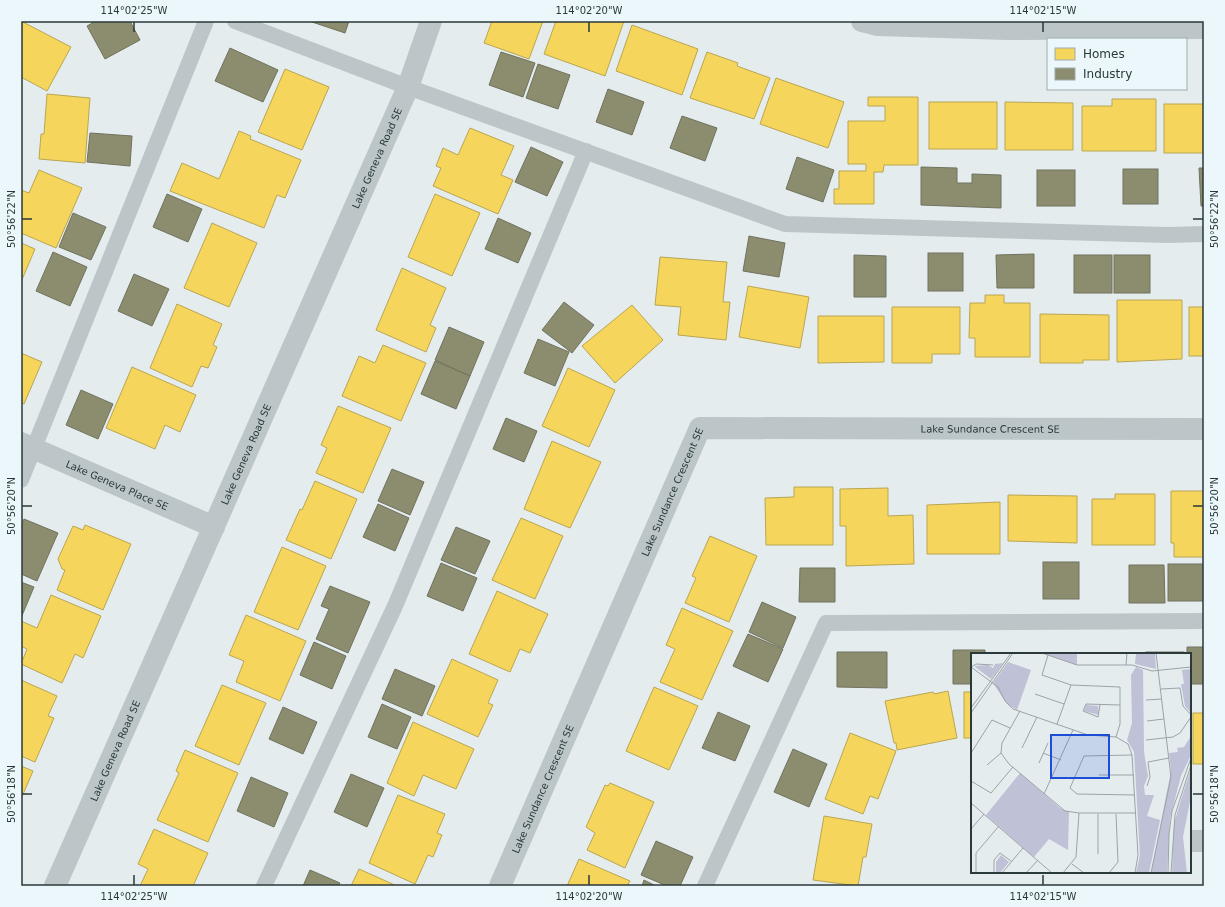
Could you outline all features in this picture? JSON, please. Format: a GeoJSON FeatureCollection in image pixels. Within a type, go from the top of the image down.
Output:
{"type":"FeatureCollection","features":[{"type":"Feature","properties":{"kind":"street","name":"Lake Geneva Road SE"},"geometry":{"type":"LineString","coordinates":[[55,886],[408,87],[431,21]]}},
{"type":"Feature","properties":{"kind":"street"},"geometry":{"type":"LineString","coordinates":[[862,21],[878,25],[1007,29],[1204,28]]}},
{"type":"Feature","properties":{"kind":"street","name":"Lake Sundance Crescent SE"},"geometry":{"type":"LineString","coordinates":[[500,886],[700,428],[1204,429]]}},
{"type":"Feature","properties":{"kind":"street","name":"Lake Geneva Place SE"},"geometry":{"type":"LineString","coordinates":[[28,446],[214,527]]}},
{"type":"Feature","properties":{"kind":"street"},"geometry":{"type":"LineString","coordinates":[[1191,841],[1204,841]]}},
{"type":"Feature","properties":{"kind":"lane"},"geometry":{"type":"LineString","coordinates":[[21,480],[28,446],[206,21]]}},
{"type":"Feature","properties":{"kind":"lane"},"geometry":{"type":"LineString","coordinates":[[235,21],[408,87],[785,224],[1167,235],[1204,234]]}},
{"type":"Feature","properties":{"kind":"lane"},"geometry":{"type":"LineString","coordinates":[[264,886],[395,606],[586,152]]}},
{"type":"Feature","properties":{"kind":"lane"},"geometry":{"type":"LineString","coordinates":[[705,886],[826,623],[1204,621]]}},
{"type":"Feature","properties":{"kind":"building: Homes"},"geometry":{"type":"Polygon","coordinates":[[[21,21],[71,47],[47,91],[21,77],[21,21]]]}},
{"type":"Feature","properties":{"kind":"building: Homes"},"geometry":{"type":"Polygon","coordinates":[[[492,21],[543,21],[529,59],[484,43],[492,21]]]}},
{"type":"Feature","properties":{"kind":"building: Homes"},"geometry":{"type":"Polygon","coordinates":[[[556,21],[624,21],[605,76],[544,54],[556,21]]]}},
{"type":"Feature","properties":{"kind":"building: Homes"},"geometry":{"type":"Polygon","coordinates":[[[632,25],[698,49],[682,95],[616,71],[632,25]]]}},
{"type":"Feature","properties":{"kind":"building: Homes"},"geometry":{"type":"Polygon","coordinates":[[[707,52],[738,63],[737,66],[770,78],[754,119],[690,98],[707,52]]]}},
{"type":"Feature","properties":{"kind":"building: Homes"},"geometry":{"type":"Polygon","coordinates":[[[285,69],[329,87],[302,150],[258,132],[285,69]]]}},
{"type":"Feature","properties":{"kind":"building: Homes"},"geometry":{"type":"Polygon","coordinates":[[[776,78],[844,102],[828,148],[760,124],[776,78]]]}},
{"type":"Feature","properties":{"kind":"building: Homes"},"geometry":{"type":"Polygon","coordinates":[[[47,94],[90,98],[85,163],[39,159],[41,134],[44,134],[47,94]]]}},
{"type":"Feature","properties":{"kind":"building: Homes"},"geometry":{"type":"Polygon","coordinates":[[[868,97],[918,97],[918,165],[884,165],[883,172],[874,172],[874,204],[834,204],[834,189],[839,189],[839,171],[866,171],[866,164],[848,164],[848,121],[885,121],[885,106],[868,106],[868,97]]]}},
{"type":"Feature","properties":{"kind":"building: Homes"},"geometry":{"type":"Polygon","coordinates":[[[1112,99],[1156,99],[1156,151],[1082,151],[1082,106],[1112,106],[1112,99]]]}},
{"type":"Feature","properties":{"kind":"building: Homes"},"geometry":{"type":"Polygon","coordinates":[[[929,102],[997,102],[997,149],[929,149],[929,102]]]}},
{"type":"Feature","properties":{"kind":"building: Homes"},"geometry":{"type":"Polygon","coordinates":[[[1005,102],[1073,103],[1073,150],[1005,150],[1005,102]]]}},
{"type":"Feature","properties":{"kind":"building: Homes"},"geometry":{"type":"Polygon","coordinates":[[[1164,104],[1204,104],[1204,153],[1164,153],[1164,104]]]}},
{"type":"Feature","properties":{"kind":"building: Homes"},"geometry":{"type":"Polygon","coordinates":[[[470,128],[514,146],[501,175],[513,180],[498,214],[433,186],[441,168],[436,166],[443,148],[458,155],[470,128]]]}},
{"type":"Feature","properties":{"kind":"building: Homes"},"geometry":{"type":"Polygon","coordinates":[[[239,131],[251,136],[250,139],[301,160],[285,198],[277,195],[264,228],[170,191],[182,163],[219,179],[239,131]]]}},
{"type":"Feature","properties":{"kind":"building: Homes"},"geometry":{"type":"Polygon","coordinates":[[[39,170],[82,188],[56,248],[21,233],[21,190],[29,193],[39,170]]]}},
{"type":"Feature","properties":{"kind":"building: Homes"},"geometry":{"type":"Polygon","coordinates":[[[435,194],[480,213],[452,276],[408,257],[435,194]]]}},
{"type":"Feature","properties":{"kind":"building: Homes"},"geometry":{"type":"Polygon","coordinates":[[[212,223],[257,243],[229,307],[184,288],[212,223]]]}},
{"type":"Feature","properties":{"kind":"building: Homes"},"geometry":{"type":"Polygon","coordinates":[[[21,243],[35,249],[21,282],[21,243]]]}},
{"type":"Feature","properties":{"kind":"building: Homes"},"geometry":{"type":"Polygon","coordinates":[[[660,257],[727,262],[723,302],[730,302],[726,340],[678,335],[681,307],[655,305],[660,257]]]}},
{"type":"Feature","properties":{"kind":"building: Homes"},"geometry":{"type":"Polygon","coordinates":[[[402,268],[446,288],[430,325],[436,328],[426,352],[376,330],[402,268]]]}},
{"type":"Feature","properties":{"kind":"building: Homes"},"geometry":{"type":"Polygon","coordinates":[[[748,286],[809,297],[800,348],[739,337],[748,286]]]}},
{"type":"Feature","properties":{"kind":"building: Homes"},"geometry":{"type":"Polygon","coordinates":[[[985,295],[1004,295],[1004,303],[1030,303],[1030,357],[975,357],[975,338],[969,338],[970,303],[985,303],[985,295]]]}},
{"type":"Feature","properties":{"kind":"building: Homes"},"geometry":{"type":"Polygon","coordinates":[[[1117,300],[1182,300],[1182,359],[1117,362],[1117,300]]]}},
{"type":"Feature","properties":{"kind":"building: Homes"},"geometry":{"type":"Polygon","coordinates":[[[177,304],[222,324],[213,345],[217,347],[208,368],[201,366],[192,387],[150,368],[177,304]]]}},
{"type":"Feature","properties":{"kind":"building: Homes"},"geometry":{"type":"Polygon","coordinates":[[[632,305],[663,340],[615,383],[582,346],[632,305]]]}},
{"type":"Feature","properties":{"kind":"building: Homes"},"geometry":{"type":"Polygon","coordinates":[[[892,307],[960,307],[960,354],[932,354],[932,363],[892,363],[892,307]]]}},
{"type":"Feature","properties":{"kind":"building: Homes"},"geometry":{"type":"Polygon","coordinates":[[[1189,307],[1204,307],[1204,356],[1189,356],[1189,307]]]}},
{"type":"Feature","properties":{"kind":"building: Homes"},"geometry":{"type":"Polygon","coordinates":[[[1040,314],[1109,315],[1109,360],[1083,360],[1083,363],[1040,363],[1040,314]]]}},
{"type":"Feature","properties":{"kind":"building: Homes"},"geometry":{"type":"Polygon","coordinates":[[[818,316],[884,316],[884,362],[818,363],[818,316]]]}},
{"type":"Feature","properties":{"kind":"building: Homes"},"geometry":{"type":"Polygon","coordinates":[[[383,345],[426,363],[401,421],[342,396],[359,356],[375,363],[383,345]]]}},
{"type":"Feature","properties":{"kind":"building: Homes"},"geometry":{"type":"Polygon","coordinates":[[[21,353],[42,362],[24,404],[21,402],[21,353]]]}},
{"type":"Feature","properties":{"kind":"building: Homes"},"geometry":{"type":"Polygon","coordinates":[[[132,367],[196,395],[180,432],[165,425],[155,449],[106,428],[132,367]]]}},
{"type":"Feature","properties":{"kind":"building: Homes"},"geometry":{"type":"Polygon","coordinates":[[[568,368],[615,390],[589,447],[542,426],[568,368]]]}},
{"type":"Feature","properties":{"kind":"building: Homes"},"geometry":{"type":"Polygon","coordinates":[[[338,406],[391,428],[363,493],[316,473],[327,448],[321,445],[338,406]]]}},
{"type":"Feature","properties":{"kind":"building: Homes"},"geometry":{"type":"Polygon","coordinates":[[[552,441],[601,462],[570,528],[524,509],[552,441]]]}},
{"type":"Feature","properties":{"kind":"building: Homes"},"geometry":{"type":"Polygon","coordinates":[[[315,481],[357,499],[331,559],[286,540],[315,481]]]}},
{"type":"Feature","properties":{"kind":"building: Homes"},"geometry":{"type":"Polygon","coordinates":[[[794,487],[833,487],[833,545],[766,545],[765,498],[794,497],[794,487]]]}},
{"type":"Feature","properties":{"kind":"building: Homes"},"geometry":{"type":"Polygon","coordinates":[[[888,488],[888,516],[913,515],[914,564],[846,566],[846,526],[840,526],[840,489],[888,488]]]}},
{"type":"Feature","properties":{"kind":"building: Homes"},"geometry":{"type":"Polygon","coordinates":[[[1171,491],[1204,491],[1204,557],[1174,557],[1174,543],[1171,543],[1171,491]]]}},
{"type":"Feature","properties":{"kind":"building: Homes"},"geometry":{"type":"Polygon","coordinates":[[[1115,494],[1155,494],[1155,545],[1092,545],[1092,499],[1115,499],[1115,494]]]}},
{"type":"Feature","properties":{"kind":"building: Homes"},"geometry":{"type":"Polygon","coordinates":[[[1008,495],[1077,496],[1077,543],[1008,541],[1008,495]]]}},
{"type":"Feature","properties":{"kind":"building: Homes"},"geometry":{"type":"Polygon","coordinates":[[[1000,502],[1000,554],[927,554],[927,505],[1000,502]]]}},
{"type":"Feature","properties":{"kind":"building: Homes"},"geometry":{"type":"Polygon","coordinates":[[[521,518],[563,536],[535,599],[492,580],[521,518]]]}},
{"type":"Feature","properties":{"kind":"building: Homes"},"geometry":{"type":"Polygon","coordinates":[[[85,525],[131,544],[103,610],[57,590],[65,570],[62,569],[58,559],[73,526],[83,530],[85,525]]]}},
{"type":"Feature","properties":{"kind":"building: Homes"},"geometry":{"type":"Polygon","coordinates":[[[710,536],[757,556],[729,622],[685,603],[696,578],[692,576],[710,536]]]}},
{"type":"Feature","properties":{"kind":"building: Homes"},"geometry":{"type":"Polygon","coordinates":[[[282,547],[326,566],[298,630],[254,612],[282,547]]]}},
{"type":"Feature","properties":{"kind":"building: Homes"},"geometry":{"type":"Polygon","coordinates":[[[497,591],[548,614],[530,653],[520,649],[510,672],[469,654],[497,591]]]}},
{"type":"Feature","properties":{"kind":"building: Homes"},"geometry":{"type":"Polygon","coordinates":[[[51,595],[101,616],[83,658],[75,654],[62,683],[21,664],[27,649],[21,646],[21,621],[37,628],[51,595]]]}},
{"type":"Feature","properties":{"kind":"building: Homes"},"geometry":{"type":"Polygon","coordinates":[[[682,608],[733,631],[702,700],[660,682],[675,649],[666,645],[682,608]]]}},
{"type":"Feature","properties":{"kind":"building: Homes"},"geometry":{"type":"Polygon","coordinates":[[[246,615],[306,641],[280,701],[236,682],[244,661],[229,655],[246,615]]]}},
{"type":"Feature","properties":{"kind":"building: Homes"},"geometry":{"type":"Polygon","coordinates":[[[452,659],[498,680],[488,703],[493,705],[478,737],[427,714],[452,659]]]}},
{"type":"Feature","properties":{"kind":"building: Homes"},"geometry":{"type":"Polygon","coordinates":[[[21,680],[57,696],[48,716],[54,718],[35,762],[21,756],[21,680]]]}},
{"type":"Feature","properties":{"kind":"building: Homes"},"geometry":{"type":"Polygon","coordinates":[[[222,685],[266,703],[239,765],[195,746],[222,685]]]}},
{"type":"Feature","properties":{"kind":"building: Homes"},"geometry":{"type":"Polygon","coordinates":[[[654,687],[698,706],[669,770],[626,751],[654,687]]]}},
{"type":"Feature","properties":{"kind":"building: Homes"},"geometry":{"type":"Polygon","coordinates":[[[948,691],[957,738],[897,750],[896,743],[894,743],[885,701],[933,692],[934,694],[948,691]]]}},
{"type":"Feature","properties":{"kind":"building: Homes"},"geometry":{"type":"Polygon","coordinates":[[[964,692],[971,692],[971,738],[964,738],[964,692]]]}},
{"type":"Feature","properties":{"kind":"building: Homes"},"geometry":{"type":"Polygon","coordinates":[[[1193,713],[1204,713],[1204,764],[1193,764],[1193,713]]]}},
{"type":"Feature","properties":{"kind":"building: Homes"},"geometry":{"type":"Polygon","coordinates":[[[413,722],[474,749],[456,789],[423,775],[414,796],[387,783],[413,722]]]}},
{"type":"Feature","properties":{"kind":"building: Homes"},"geometry":{"type":"Polygon","coordinates":[[[850,733],[896,751],[878,799],[870,796],[863,814],[825,799],[850,733]]]}},
{"type":"Feature","properties":{"kind":"building: Homes"},"geometry":{"type":"Polygon","coordinates":[[[185,750],[238,773],[208,842],[157,820],[179,773],[176,771],[185,750]]]}},
{"type":"Feature","properties":{"kind":"building: Homes"},"geometry":{"type":"Polygon","coordinates":[[[21,766],[33,771],[21,799],[21,766]]]}},
{"type":"Feature","properties":{"kind":"building: Homes"},"geometry":{"type":"Polygon","coordinates":[[[610,783],[654,802],[625,868],[587,850],[595,833],[586,827],[605,785],[608,786],[610,783]]]}},
{"type":"Feature","properties":{"kind":"building: Homes"},"geometry":{"type":"Polygon","coordinates":[[[398,795],[445,814],[437,833],[442,835],[433,857],[428,855],[415,884],[369,863],[398,795]]]}},
{"type":"Feature","properties":{"kind":"building: Homes"},"geometry":{"type":"Polygon","coordinates":[[[824,816],[872,824],[866,857],[863,857],[858,886],[813,880],[824,816]]]}},
{"type":"Feature","properties":{"kind":"building: Homes"},"geometry":{"type":"Polygon","coordinates":[[[154,829],[208,853],[193,886],[140,886],[148,869],[138,864],[154,829]]]}},
{"type":"Feature","properties":{"kind":"building: Homes"},"geometry":{"type":"Polygon","coordinates":[[[579,859],[630,881],[627,886],[567,886],[579,859]]]}},
{"type":"Feature","properties":{"kind":"building: Homes"},"geometry":{"type":"Polygon","coordinates":[[[359,869],[397,886],[351,886],[359,869]]]}},
{"type":"Feature","properties":{"kind":"building: Industry"},"geometry":{"type":"Polygon","coordinates":[[[96,21],[130,21],[140,40],[105,59],[87,26],[96,21]]]}},
{"type":"Feature","properties":{"kind":"building: Industry"},"geometry":{"type":"Polygon","coordinates":[[[309,21],[349,21],[345,33],[309,21]]]}},
{"type":"Feature","properties":{"kind":"building: Industry"},"geometry":{"type":"Polygon","coordinates":[[[230,48],[278,70],[263,102],[215,81],[230,48]]]}},
{"type":"Feature","properties":{"kind":"building: Industry"},"geometry":{"type":"Polygon","coordinates":[[[501,52],[535,63],[523,97],[489,85],[501,52]]]}},
{"type":"Feature","properties":{"kind":"building: Industry"},"geometry":{"type":"Polygon","coordinates":[[[538,64],[570,75],[558,109],[526,98],[538,64]]]}},
{"type":"Feature","properties":{"kind":"building: Industry"},"geometry":{"type":"Polygon","coordinates":[[[608,89],[644,102],[632,135],[596,122],[608,89]]]}},
{"type":"Feature","properties":{"kind":"building: Industry"},"geometry":{"type":"Polygon","coordinates":[[[682,116],[717,128],[705,161],[670,148],[682,116]]]}},
{"type":"Feature","properties":{"kind":"building: Industry"},"geometry":{"type":"Polygon","coordinates":[[[90,133],[132,136],[130,166],[87,162],[90,133]]]}},
{"type":"Feature","properties":{"kind":"building: Industry"},"geometry":{"type":"Polygon","coordinates":[[[531,147],[563,162],[547,196],[515,182],[531,147]]]}},
{"type":"Feature","properties":{"kind":"building: Industry"},"geometry":{"type":"Polygon","coordinates":[[[797,157],[834,170],[823,202],[786,189],[797,157]]]}},
{"type":"Feature","properties":{"kind":"building: Industry"},"geometry":{"type":"Polygon","coordinates":[[[921,167],[957,168],[957,183],[972,183],[972,174],[1001,175],[1001,208],[921,205],[921,167]]]}},
{"type":"Feature","properties":{"kind":"building: Industry"},"geometry":{"type":"Polygon","coordinates":[[[1199,168],[1204,168],[1204,206],[1201,206],[1199,168]]]}},
{"type":"Feature","properties":{"kind":"building: Industry"},"geometry":{"type":"Polygon","coordinates":[[[1123,169],[1158,169],[1158,204],[1123,204],[1123,169]]]}},
{"type":"Feature","properties":{"kind":"building: Industry"},"geometry":{"type":"Polygon","coordinates":[[[1037,170],[1075,170],[1075,206],[1037,206],[1037,170]]]}},
{"type":"Feature","properties":{"kind":"building: Industry"},"geometry":{"type":"Polygon","coordinates":[[[167,194],[202,209],[188,242],[153,227],[167,194]]]}},
{"type":"Feature","properties":{"kind":"building: Industry"},"geometry":{"type":"Polygon","coordinates":[[[73,213],[106,227],[91,260],[59,247],[73,213]]]}},
{"type":"Feature","properties":{"kind":"building: Industry"},"geometry":{"type":"Polygon","coordinates":[[[498,218],[531,233],[518,263],[485,249],[498,218]]]}},
{"type":"Feature","properties":{"kind":"building: Industry"},"geometry":{"type":"Polygon","coordinates":[[[749,236],[785,243],[779,277],[743,271],[749,236]]]}},
{"type":"Feature","properties":{"kind":"building: Industry"},"geometry":{"type":"Polygon","coordinates":[[[53,252],[87,267],[70,306],[36,291],[53,252]]]}},
{"type":"Feature","properties":{"kind":"building: Industry"},"geometry":{"type":"Polygon","coordinates":[[[928,253],[963,253],[963,291],[928,291],[928,253]]]}},
{"type":"Feature","properties":{"kind":"building: Industry"},"geometry":{"type":"Polygon","coordinates":[[[1034,254],[1034,288],[997,288],[996,255],[1034,254]]]}},
{"type":"Feature","properties":{"kind":"building: Industry"},"geometry":{"type":"Polygon","coordinates":[[[854,255],[886,256],[886,297],[854,297],[854,255]]]}},
{"type":"Feature","properties":{"kind":"building: Industry"},"geometry":{"type":"Polygon","coordinates":[[[1074,255],[1112,255],[1112,293],[1074,293],[1074,255]]]}},
{"type":"Feature","properties":{"kind":"building: Industry"},"geometry":{"type":"Polygon","coordinates":[[[1114,255],[1150,255],[1150,293],[1114,293],[1114,255]]]}},
{"type":"Feature","properties":{"kind":"building: Industry"},"geometry":{"type":"Polygon","coordinates":[[[134,274],[169,289],[152,326],[118,311],[134,274]]]}},
{"type":"Feature","properties":{"kind":"building: Industry"},"geometry":{"type":"Polygon","coordinates":[[[564,302],[594,325],[572,353],[542,330],[564,302]]]}},
{"type":"Feature","properties":{"kind":"building: Industry"},"geometry":{"type":"Polygon","coordinates":[[[449,327],[484,342],[470,376],[435,360],[449,327]]]}},
{"type":"Feature","properties":{"kind":"building: Industry"},"geometry":{"type":"Polygon","coordinates":[[[538,339],[569,352],[555,386],[524,373],[538,339]]]}},
{"type":"Feature","properties":{"kind":"building: Industry"},"geometry":{"type":"Polygon","coordinates":[[[435,361],[470,376],[456,409],[421,394],[435,361]]]}},
{"type":"Feature","properties":{"kind":"building: Industry"},"geometry":{"type":"Polygon","coordinates":[[[81,390],[113,404],[98,439],[66,425],[81,390]]]}},
{"type":"Feature","properties":{"kind":"building: Industry"},"geometry":{"type":"Polygon","coordinates":[[[506,418],[537,431],[524,462],[493,449],[506,418]]]}},
{"type":"Feature","properties":{"kind":"building: Industry"},"geometry":{"type":"Polygon","coordinates":[[[392,469],[424,482],[410,515],[378,501],[392,469]]]}},
{"type":"Feature","properties":{"kind":"building: Industry"},"geometry":{"type":"Polygon","coordinates":[[[378,504],[409,518],[395,551],[363,537],[378,504]]]}},
{"type":"Feature","properties":{"kind":"building: Industry"},"geometry":{"type":"Polygon","coordinates":[[[24,519],[58,533],[37,581],[21,574],[21,526],[24,519]]]}},
{"type":"Feature","properties":{"kind":"building: Industry"},"geometry":{"type":"Polygon","coordinates":[[[456,527],[490,541],[475,574],[441,560],[456,527]]]}},
{"type":"Feature","properties":{"kind":"building: Industry"},"geometry":{"type":"Polygon","coordinates":[[[1043,562],[1079,562],[1079,599],[1043,599],[1043,562]]]}},
{"type":"Feature","properties":{"kind":"building: Industry"},"geometry":{"type":"Polygon","coordinates":[[[441,563],[477,578],[463,611],[427,596],[441,563]]]}},
{"type":"Feature","properties":{"kind":"building: Industry"},"geometry":{"type":"Polygon","coordinates":[[[1168,564],[1204,564],[1204,601],[1168,601],[1168,564]]]}},
{"type":"Feature","properties":{"kind":"building: Industry"},"geometry":{"type":"Polygon","coordinates":[[[1129,565],[1164,565],[1165,603],[1129,603],[1129,565]]]}},
{"type":"Feature","properties":{"kind":"building: Industry"},"geometry":{"type":"Polygon","coordinates":[[[800,568],[835,568],[835,602],[799,602],[800,568]]]}},
{"type":"Feature","properties":{"kind":"building: Industry"},"geometry":{"type":"Polygon","coordinates":[[[21,582],[34,587],[21,618],[21,582]]]}},
{"type":"Feature","properties":{"kind":"building: Industry"},"geometry":{"type":"Polygon","coordinates":[[[330,586],[370,602],[348,653],[316,639],[329,609],[321,606],[330,586]]]}},
{"type":"Feature","properties":{"kind":"building: Industry"},"geometry":{"type":"Polygon","coordinates":[[[762,602],[796,617],[783,648],[749,632],[762,602]]]}},
{"type":"Feature","properties":{"kind":"building: Industry"},"geometry":{"type":"Polygon","coordinates":[[[748,634],[783,649],[768,682],[733,666],[748,634]]]}},
{"type":"Feature","properties":{"kind":"building: Industry"},"geometry":{"type":"Polygon","coordinates":[[[314,642],[346,656],[332,689],[300,675],[314,642]]]}},
{"type":"Feature","properties":{"kind":"building: Industry"},"geometry":{"type":"Polygon","coordinates":[[[1187,647],[1204,647],[1204,684],[1191,684],[1191,653],[1187,653],[1187,647]]]}},
{"type":"Feature","properties":{"kind":"building: Industry"},"geometry":{"type":"Polygon","coordinates":[[[953,650],[985,650],[985,653],[971,653],[971,684],[953,684],[953,650]]]}},
{"type":"Feature","properties":{"kind":"building: Industry"},"geometry":{"type":"Polygon","coordinates":[[[837,652],[887,652],[887,688],[837,687],[837,652]]]}},
{"type":"Feature","properties":{"kind":"building: Industry"},"geometry":{"type":"Polygon","coordinates":[[[1146,652],[1184,652],[1184,653],[1146,652]]]}},
{"type":"Feature","properties":{"kind":"building: Industry"},"geometry":{"type":"Polygon","coordinates":[[[395,669],[435,686],[422,716],[382,699],[395,669]]]}},
{"type":"Feature","properties":{"kind":"building: Industry"},"geometry":{"type":"Polygon","coordinates":[[[382,704],[411,717],[397,749],[368,737],[382,704]]]}},
{"type":"Feature","properties":{"kind":"building: Industry"},"geometry":{"type":"Polygon","coordinates":[[[283,707],[317,722],[303,754],[269,739],[283,707]]]}},
{"type":"Feature","properties":{"kind":"building: Industry"},"geometry":{"type":"Polygon","coordinates":[[[718,712],[750,726],[735,761],[702,748],[718,712]]]}},
{"type":"Feature","properties":{"kind":"building: Industry"},"geometry":{"type":"Polygon","coordinates":[[[793,749],[827,764],[809,807],[774,792],[793,749]]]}},
{"type":"Feature","properties":{"kind":"building: Industry"},"geometry":{"type":"Polygon","coordinates":[[[351,774],[384,788],[367,827],[334,812],[351,774]]]}},
{"type":"Feature","properties":{"kind":"building: Industry"},"geometry":{"type":"Polygon","coordinates":[[[251,777],[288,793],[274,827],[237,811],[251,777]]]}},
{"type":"Feature","properties":{"kind":"building: Industry"},"geometry":{"type":"Polygon","coordinates":[[[656,841],[693,857],[680,886],[667,886],[641,875],[656,841]]]}},
{"type":"Feature","properties":{"kind":"building: Industry"},"geometry":{"type":"Polygon","coordinates":[[[310,870],[340,883],[338,886],[303,886],[310,870]]]}},
{"type":"Feature","properties":{"kind":"building: Industry"},"geometry":{"type":"Polygon","coordinates":[[[644,880],[656,886],[642,886],[644,880]]]}}]}
